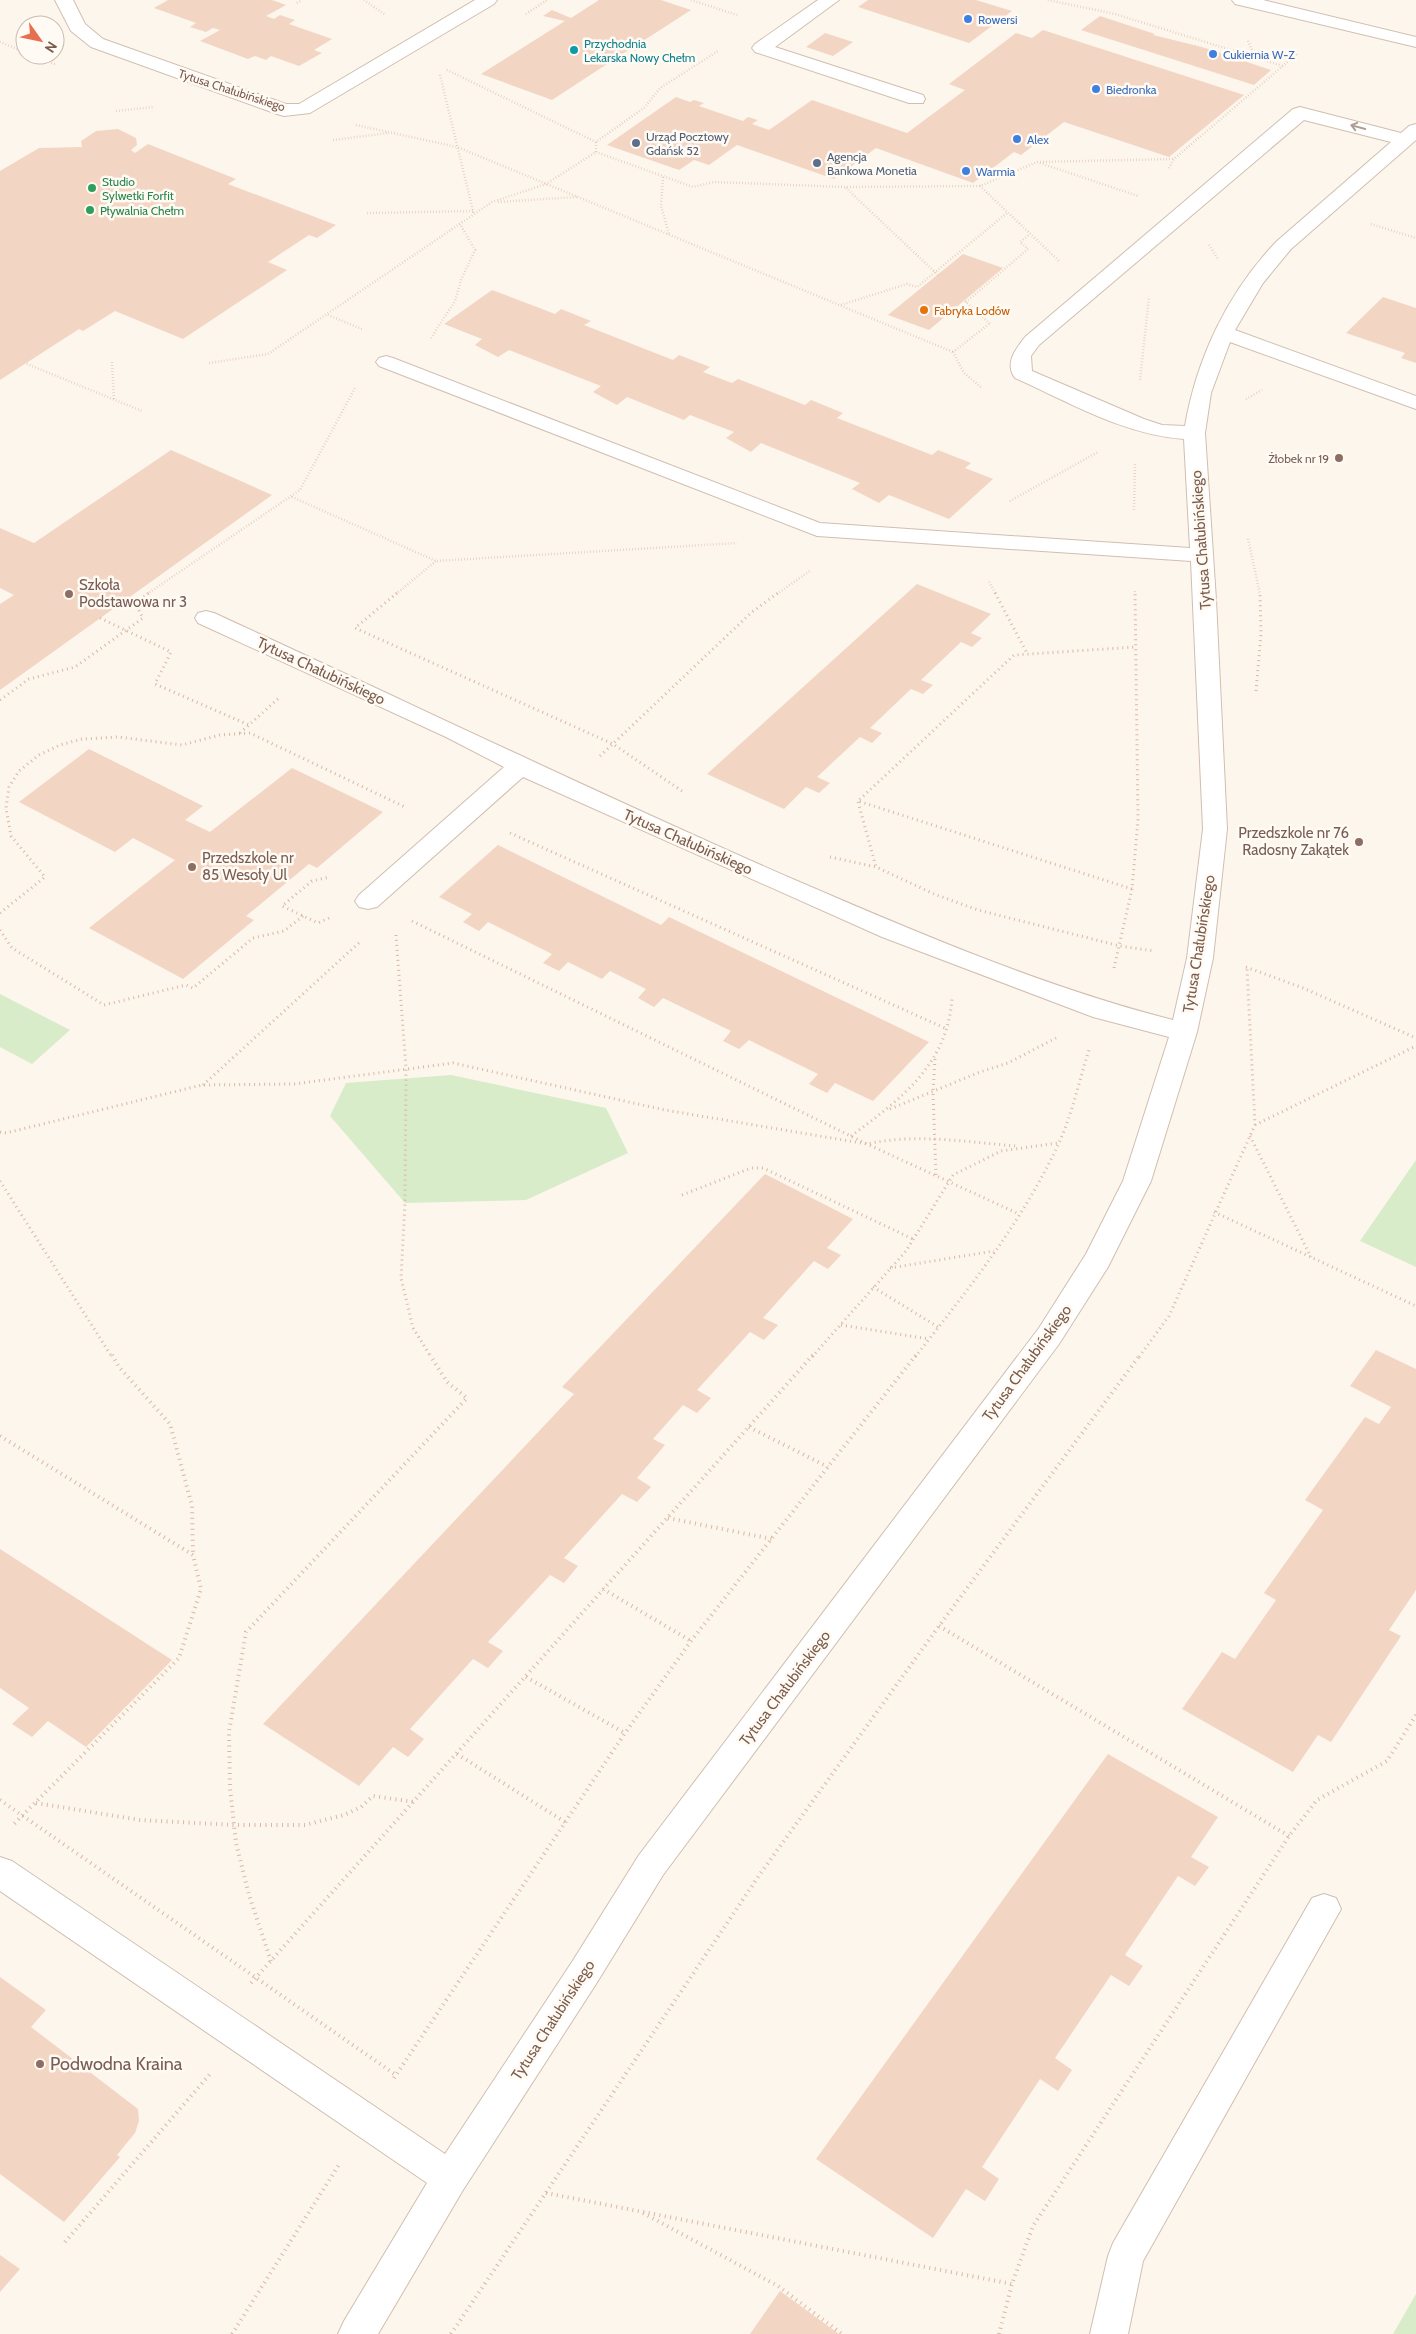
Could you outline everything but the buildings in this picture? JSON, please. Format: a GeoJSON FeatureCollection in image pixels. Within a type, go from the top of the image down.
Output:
{"type":"FeatureCollection","features":[{"type":"Feature","properties":{"kind":"street","name":"Tytusa Chałubińskiego"},"geometry":{"type":"LineString","coordinates":[[64,0],[77,27],[97,43],[145,62],[284,110],[303,109],[488,0]]}},
{"type":"Feature","properties":{"kind":"street"},"geometry":{"type":"LineString","coordinates":[[830,0],[761,48],[916,99]]}},
{"type":"Feature","properties":{"kind":"street"},"geometry":{"type":"LineString","coordinates":[[1241,0],[1416,42]]}},
{"type":"Feature","properties":{"kind":"street"},"geometry":{"type":"LineString","coordinates":[[1194,433],[1161,431],[1136,424],[1022,374],[1021,356],[1032,341],[1300,112],[1410,135]]}},
{"type":"Feature","properties":{"kind":"street","name":"Tytusa Chałubińskiego"},"geometry":{"type":"LineString","coordinates":[[357,2334],[450,2178],[584,1973],[651,1865],[1050,1336],[1098,1259],[1137,1181],[1184,1032],[1200,958],[1215,829],[1194,433],[1201,394],[1223,333],[1267,263],[1284,245],[1410,135]]}},
{"type":"Feature","properties":{"kind":"street"},"geometry":{"type":"LineString","coordinates":[[1223,333],[1416,403]]}},
{"type":"Feature","properties":{"kind":"street"},"geometry":{"type":"LineString","coordinates":[[386,362],[817,529],[967,541],[1201,555]]}},
{"type":"Feature","properties":{"kind":"street","name":"Tytusa Chałubińskiego"},"geometry":{"type":"LineString","coordinates":[[206,618],[454,732],[520,766],[730,861],[926,945],[1102,1011],[1184,1032]]}},
{"type":"Feature","properties":{"kind":"street"},"geometry":{"type":"LineString","coordinates":[[368,901],[520,766]]}},
{"type":"Feature","properties":{"kind":"street"},"geometry":{"type":"LineString","coordinates":[[0,1872],[450,2178]]}},
{"type":"Feature","properties":{"kind":"street"},"geometry":{"type":"LineString","coordinates":[[1110,2334],[1126,2256],[1324,1909]]}},
{"type":"Feature","properties":{"kind":"path"},"geometry":{"type":"LineString","coordinates":[[298,3],[302,0]]}},
{"type":"Feature","properties":{"kind":"path"},"geometry":{"type":"LineString","coordinates":[[691,0],[744,17]]}},
{"type":"Feature","properties":{"kind":"path"},"geometry":{"type":"LineString","coordinates":[[1048,0],[1114,14],[1283,67]]}},
{"type":"Feature","properties":{"kind":"path"},"geometry":{"type":"LineString","coordinates":[[0,42],[15,48]]}},
{"type":"Feature","properties":{"kind":"path"},"geometry":{"type":"LineString","coordinates":[[596,142],[645,107],[660,88],[723,48]]}},
{"type":"Feature","properties":{"kind":"path"},"geometry":{"type":"LineString","coordinates":[[596,152],[693,187],[714,182],[845,187],[980,186],[1037,162],[1174,159],[1288,62]]}},
{"type":"Feature","properties":{"kind":"path"},"geometry":{"type":"LineString","coordinates":[[474,215],[439,77],[446,70],[596,142]]}},
{"type":"Feature","properties":{"kind":"path"},"geometry":{"type":"LineString","coordinates":[[347,123],[457,147],[953,352]]}},
{"type":"Feature","properties":{"kind":"path"},"geometry":{"type":"LineString","coordinates":[[596,142],[596,152]]}},
{"type":"Feature","properties":{"kind":"path"},"geometry":{"type":"LineString","coordinates":[[209,363],[268,354],[492,202],[546,184],[596,152]]}},
{"type":"Feature","properties":{"kind":"path"},"geometry":{"type":"LineString","coordinates":[[1037,162],[1185,212]]}},
{"type":"Feature","properties":{"kind":"path"},"geometry":{"type":"LineString","coordinates":[[663,177],[661,206],[670,235]]}},
{"type":"Feature","properties":{"kind":"path"},"geometry":{"type":"LineString","coordinates":[[980,186],[1061,262],[1108,278],[1149,296],[1140,385]]}},
{"type":"Feature","properties":{"kind":"path"},"geometry":{"type":"LineString","coordinates":[[845,187],[936,274]]}},
{"type":"Feature","properties":{"kind":"path"},"geometry":{"type":"LineString","coordinates":[[492,202],[579,197]]}},
{"type":"Feature","properties":{"kind":"path"},"geometry":{"type":"LineString","coordinates":[[367,213],[473,211]]}},
{"type":"Feature","properties":{"kind":"path"},"geometry":{"type":"LineString","coordinates":[[841,306],[907,284],[917,287],[936,274],[1008,213]]}},
{"type":"Feature","properties":{"kind":"path"},"geometry":{"type":"LineString","coordinates":[[1366,223],[1416,238]]}},
{"type":"Feature","properties":{"kind":"path"},"geometry":{"type":"LineString","coordinates":[[430,339],[455,301],[461,280],[475,250],[460,224]]}},
{"type":"Feature","properties":{"kind":"path"},"geometry":{"type":"LineString","coordinates":[[990,324],[965,301],[1028,249],[1020,242],[1030,234]]}},
{"type":"Feature","properties":{"kind":"path"},"geometry":{"type":"LineString","coordinates":[[112,362],[114,401]]}},
{"type":"Feature","properties":{"kind":"path"},"geometry":{"type":"LineString","coordinates":[[0,700],[29,679],[75,668],[143,618],[135,603],[300,490],[359,381],[386,362]]}},
{"type":"Feature","properties":{"kind":"path"},"geometry":{"type":"LineString","coordinates":[[28,364],[142,411]]}},
{"type":"Feature","properties":{"kind":"path"},"geometry":{"type":"LineString","coordinates":[[1028,652],[959,528],[1102,451]]}},
{"type":"Feature","properties":{"kind":"path"},"geometry":{"type":"LineString","coordinates":[[232,2334],[396,2075],[625,1733],[691,1641],[929,1339],[995,1251],[1019,1214],[1059,1143],[1102,1011],[1120,946],[1132,889],[1138,820],[1134,552],[1135,463]]}},
{"type":"Feature","properties":{"kind":"path"},"geometry":{"type":"LineString","coordinates":[[292,497],[436,561],[738,543]]}},
{"type":"Feature","properties":{"kind":"path"},"geometry":{"type":"LineString","coordinates":[[1246,534],[1256,559],[1263,646],[1255,700]]}},
{"type":"Feature","properties":{"kind":"path"},"geometry":{"type":"LineString","coordinates":[[436,561],[355,628],[613,744],[681,789],[686,797]]}},
{"type":"Feature","properties":{"kind":"path"},"geometry":{"type":"LineString","coordinates":[[567,787],[752,612],[812,569],[803,565]]}},
{"type":"Feature","properties":{"kind":"path"},"geometry":{"type":"LineString","coordinates":[[100,618],[171,652],[155,684],[249,725]]}},
{"type":"Feature","properties":{"kind":"path"},"geometry":{"type":"LineString","coordinates":[[858,801],[1014,654],[1136,647]]}},
{"type":"Feature","properties":{"kind":"path"},"geometry":{"type":"LineString","coordinates":[[240,734],[255,719]]}},
{"type":"Feature","properties":{"kind":"path"},"geometry":{"type":"LineString","coordinates":[[0,913],[45,877],[11,836],[6,808],[9,787],[19,771],[39,755],[60,745],[82,740],[118,737],[182,745],[220,735],[250,734],[412,811]]}},
{"type":"Feature","properties":{"kind":"path"},"geometry":{"type":"LineString","coordinates":[[858,801],[1132,889]]}},
{"type":"Feature","properties":{"kind":"path"},"geometry":{"type":"LineString","coordinates":[[858,801],[876,867]]}},
{"type":"Feature","properties":{"kind":"path"},"geometry":{"type":"LineString","coordinates":[[507,831],[947,1029]]}},
{"type":"Feature","properties":{"kind":"path"},"geometry":{"type":"LineString","coordinates":[[827,857],[836,856],[876,867],[934,894],[978,910],[1120,946],[1247,967],[1303,988],[1416,1038]]}},
{"type":"Feature","properties":{"kind":"path"},"geometry":{"type":"LineString","coordinates":[[318,923],[282,906],[312,882],[331,876]]}},
{"type":"Feature","properties":{"kind":"path"},"geometry":{"type":"LineString","coordinates":[[0,930],[12,948],[104,1005],[186,985],[193,988],[253,938],[284,931],[303,916]]}},
{"type":"Feature","properties":{"kind":"path"},"geometry":{"type":"LineString","coordinates":[[412,920],[867,1144],[1019,1214]]}},
{"type":"Feature","properties":{"kind":"path"},"geometry":{"type":"LineString","coordinates":[[272,1961],[249,1895],[236,1843],[234,1825],[228,1732],[246,1632],[467,1398],[447,1382],[413,1328],[401,1278],[405,1203],[406,1068],[395,931]]}},
{"type":"Feature","properties":{"kind":"path"},"geometry":{"type":"LineString","coordinates":[[926,945],[952,992],[953,1017],[935,1059],[933,1093],[936,1176]]}},
{"type":"Feature","properties":{"kind":"path"},"geometry":{"type":"LineString","coordinates":[[451,2334],[760,1874],[939,1626],[1169,1316],[1254,1125],[1247,957]]}},
{"type":"Feature","properties":{"kind":"path"},"geometry":{"type":"LineString","coordinates":[[889,1109],[1034,1051],[1081,1020],[1102,1011]]}},
{"type":"Feature","properties":{"kind":"path"},"geometry":{"type":"LineString","coordinates":[[1254,1125],[1416,1046]]}},
{"type":"Feature","properties":{"kind":"path"},"geometry":{"type":"LineString","coordinates":[[851,1136],[889,1109],[935,1059]]}},
{"type":"Feature","properties":{"kind":"path"},"geometry":{"type":"LineString","coordinates":[[0,1132],[6,1133],[40,1126],[202,1085],[294,1084],[406,1068],[452,1064],[665,1110],[867,1144],[882,1140],[936,1141],[1020,1147]]}},
{"type":"Feature","properties":{"kind":"path"},"geometry":{"type":"LineString","coordinates":[[1250,1136],[1312,1258]]}},
{"type":"Feature","properties":{"kind":"path"},"geometry":{"type":"LineString","coordinates":[[65,2242],[230,2028],[256,1978],[906,1251],[953,1175],[1001,1151],[1059,1143]]}},
{"type":"Feature","properties":{"kind":"path"},"geometry":{"type":"LineString","coordinates":[[682,1195],[752,1168],[764,1168],[913,1239]]}},
{"type":"Feature","properties":{"kind":"path"},"geometry":{"type":"LineString","coordinates":[[0,1181],[118,1367],[170,1424],[192,1506],[193,1555],[201,1589],[179,1658],[11,1827]]}},
{"type":"Feature","properties":{"kind":"path"},"geometry":{"type":"LineString","coordinates":[[1214,1212],[1416,1306]]}},
{"type":"Feature","properties":{"kind":"path"},"geometry":{"type":"LineString","coordinates":[[890,1268],[995,1251]]}},
{"type":"Feature","properties":{"kind":"path"},"geometry":{"type":"LineString","coordinates":[[873,1287],[938,1327]]}},
{"type":"Feature","properties":{"kind":"path"},"geometry":{"type":"LineString","coordinates":[[840,1324],[929,1339]]}},
{"type":"Feature","properties":{"kind":"path"},"geometry":{"type":"LineString","coordinates":[[748,1427],[828,1467]]}},
{"type":"Feature","properties":{"kind":"path"},"geometry":{"type":"LineString","coordinates":[[0,1436],[193,1555]]}},
{"type":"Feature","properties":{"kind":"path"},"geometry":{"type":"LineString","coordinates":[[668,1518],[772,1539]]}},
{"type":"Feature","properties":{"kind":"path"},"geometry":{"type":"LineString","coordinates":[[603,1589],[691,1641]]}},
{"type":"Feature","properties":{"kind":"path"},"geometry":{"type":"LineString","coordinates":[[939,1626],[1289,1836]]}},
{"type":"Feature","properties":{"kind":"path"},"geometry":{"type":"LineString","coordinates":[[526,1677],[625,1733]]}},
{"type":"Feature","properties":{"kind":"path"},"geometry":{"type":"LineString","coordinates":[[1000,2334],[1012,2284],[1033,2226],[1289,1836],[1317,1800],[1387,1761],[1416,1715]]}},
{"type":"Feature","properties":{"kind":"path"},"geometry":{"type":"LineString","coordinates":[[457,1754],[566,1822]]}},
{"type":"Feature","properties":{"kind":"path"},"geometry":{"type":"LineString","coordinates":[[35,1803],[140,1820],[234,1825],[305,1825],[344,1815],[361,1807],[373,1796],[414,1802]]}},
{"type":"Feature","properties":{"kind":"path"},"geometry":{"type":"LineString","coordinates":[[0,1800],[396,2075]]}},
{"type":"Feature","properties":{"kind":"path"},"geometry":{"type":"LineString","coordinates":[[546,2193],[1012,2284]]}},
{"type":"Feature","properties":{"kind":"path"},"geometry":{"type":"LineString","coordinates":[[640,2211],[778,2286],[842,2334]]}},
{"type":"Feature","properties":{"kind":"green space"},"geometry":{"type":"Polygon","coordinates":[[[0,994],[70,1030],[32,1064],[0,1047],[0,994]]]}},
{"type":"Feature","properties":{"kind":"green space"},"geometry":{"type":"Polygon","coordinates":[[[451,1075],[606,1108],[628,1153],[526,1200],[405,1203],[330,1116],[346,1083],[451,1075]]]}},
{"type":"Feature","properties":{"kind":"green space"},"geometry":{"type":"Polygon","coordinates":[[[1416,1160],[1416,1267],[1360,1241],[1416,1160]]]}},
{"type":"Feature","properties":{"kind":"green space"},"geometry":{"type":"Polygon","coordinates":[[[1416,2294],[1416,2334],[1393,2334],[1416,2294]]]}},
{"type":"Feature","properties":{"kind":"place","name":"Rowersi"},"geometry":{"type":"Point","coordinates":[968,19]}},
{"type":"Feature","properties":{"kind":"place","name":"Przychodnia Lekarska Nowy Chełm"},"geometry":{"type":"Point","coordinates":[574,50]}},
{"type":"Feature","properties":{"kind":"place","name":"Cukiernia W-Z"},"geometry":{"type":"Point","coordinates":[1213,54]}},
{"type":"Feature","properties":{"kind":"place","name":"Biedronka"},"geometry":{"type":"Point","coordinates":[1096,89]}},
{"type":"Feature","properties":{"kind":"place","name":"Alex"},"geometry":{"type":"Point","coordinates":[1017,139]}},
{"type":"Feature","properties":{"kind":"place","name":"Urząd Pocztowy Gdańsk 52"},"geometry":{"type":"Point","coordinates":[636,143]}},
{"type":"Feature","properties":{"kind":"place","name":"Agencja Bankowa Monetia"},"geometry":{"type":"Point","coordinates":[817,163]}},
{"type":"Feature","properties":{"kind":"place","name":"Warmia"},"geometry":{"type":"Point","coordinates":[966,171]}},
{"type":"Feature","properties":{"kind":"place","name":"Studio Sylwetki Forfit"},"geometry":{"type":"Point","coordinates":[92,188]}},
{"type":"Feature","properties":{"kind":"place","name":"Pływalnia Chełm"},"geometry":{"type":"Point","coordinates":[90,210]}},
{"type":"Feature","properties":{"kind":"place","name":"Fabryka Lodów"},"geometry":{"type":"Point","coordinates":[924,310]}},
{"type":"Feature","properties":{"kind":"place","name":"Żłobek nr 19"},"geometry":{"type":"Point","coordinates":[1339,458]}},
{"type":"Feature","properties":{"kind":"place","name":"Szkoła Podstawowa nr 3"},"geometry":{"type":"Point","coordinates":[69,594]}},
{"type":"Feature","properties":{"kind":"place","name":"Przedszkole nr 76 Radosny Zakątek"},"geometry":{"type":"Point","coordinates":[1359,842]}},
{"type":"Feature","properties":{"kind":"place","name":"Przedszkole nr 85 Wesoły Ul"},"geometry":{"type":"Point","coordinates":[192,867]}},
{"type":"Feature","properties":{"kind":"place","name":"Podwodna Kraina"},"geometry":{"type":"Point","coordinates":[40,2064]}}]}
